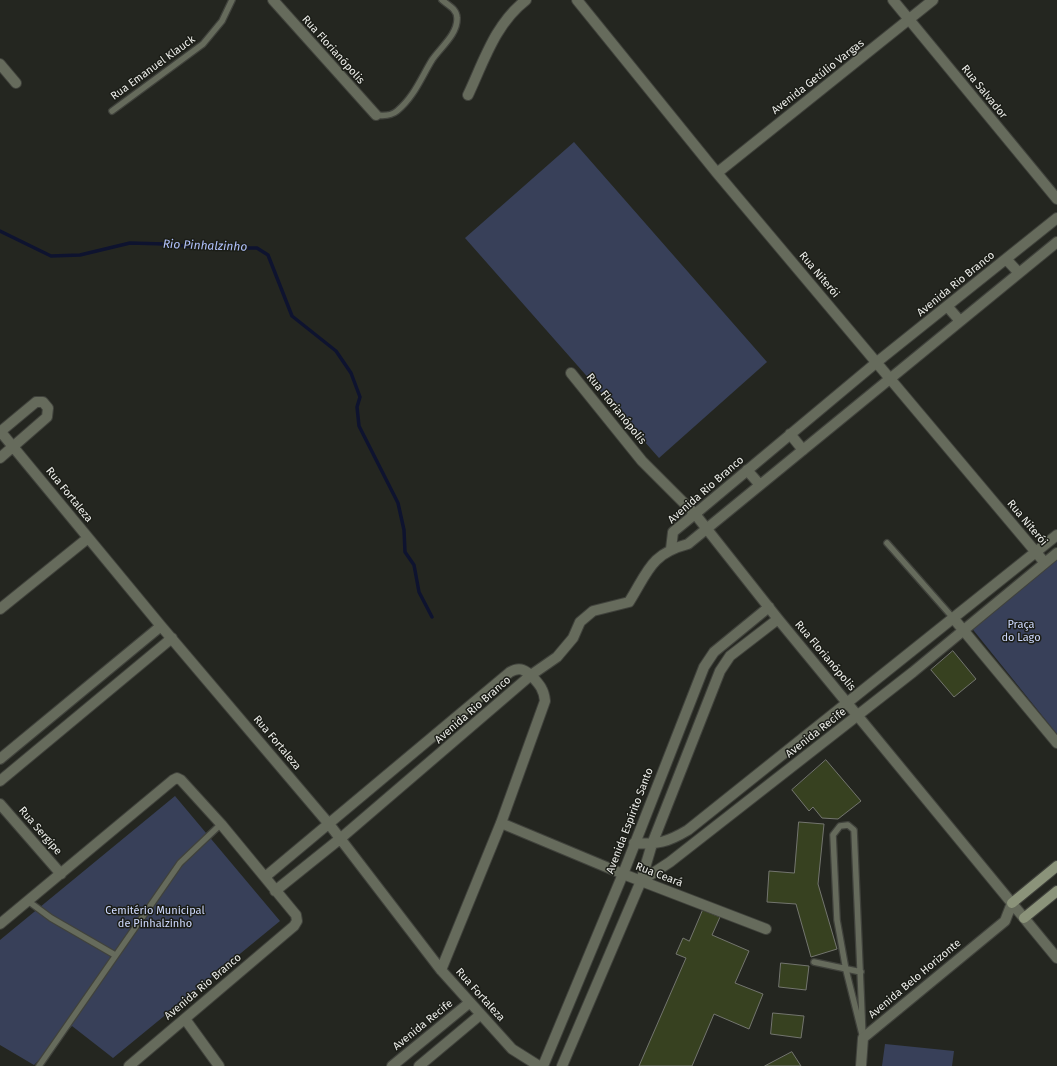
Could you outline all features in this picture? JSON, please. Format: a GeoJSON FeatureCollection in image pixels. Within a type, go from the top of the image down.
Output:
{"type":"FeatureCollection","features":[{"type":"Feature","properties":{"kind":"street","name":"Rua Florianópolis"},"geometry":{"type":"LineString","coordinates":[[273,0],[376,116]]}},
{"type":"Feature","properties":{"kind":"street"},"geometry":{"type":"LineString","coordinates":[[468,95],[498,30],[514,9],[526,0]]}},
{"type":"Feature","properties":{"kind":"street","name":"Rua Niterói"},"geometry":{"type":"LineString","coordinates":[[577,0],[717,173],[1045,563]]}},
{"type":"Feature","properties":{"kind":"street","name":"Rua Salvador"},"geometry":{"type":"LineString","coordinates":[[893,0],[1057,199]]}},
{"type":"Feature","properties":{"kind":"street","name":"Avenida Getúlio Vargas"},"geometry":{"type":"LineString","coordinates":[[717,173],[910,20],[933,0]]}},
{"type":"Feature","properties":{"kind":"street"},"geometry":{"type":"LineString","coordinates":[[0,64],[16,83]]}},
{"type":"Feature","properties":{"kind":"street","name":"Avenida Rio Branco"},"geometry":{"type":"LineString","coordinates":[[671,549],[673,532],[877,362],[1057,218]]}},
{"type":"Feature","properties":{"kind":"street"},"geometry":{"type":"LineString","coordinates":[[441,970],[501,823],[545,701],[545,692],[542,686],[531,675],[557,658],[573,638],[580,622],[593,611],[629,602],[653,563],[671,549],[688,544],[707,529],[1057,242]]}},
{"type":"Feature","properties":{"kind":"street"},"geometry":{"type":"LineString","coordinates":[[1006,259],[1019,273]]}},
{"type":"Feature","properties":{"kind":"street"},"geometry":{"type":"LineString","coordinates":[[948,306],[960,321]]}},
{"type":"Feature","properties":{"kind":"street","name":"Rua Florianópolis"},"geometry":{"type":"LineString","coordinates":[[571,373],[642,462],[695,514],[778,619],[1057,958]]}},
{"type":"Feature","properties":{"kind":"street"},"geometry":{"type":"LineString","coordinates":[[0,432],[36,402],[43,402],[48,408],[48,417],[0,458]]}},
{"type":"Feature","properties":{"kind":"street","name":"Rua Fortaleza"},"geometry":{"type":"LineString","coordinates":[[0,432],[161,626],[341,838],[441,970],[512,1049],[539,1066]]}},
{"type":"Feature","properties":{"kind":"street"},"geometry":{"type":"LineString","coordinates":[[790,434],[803,450]]}},
{"type":"Feature","properties":{"kind":"street"},"geometry":{"type":"LineString","coordinates":[[747,470],[760,485]]}},
{"type":"Feature","properties":{"kind":"street","name":"Avenida Recife"},"geometry":{"type":"LineString","coordinates":[[634,844],[652,844],[670,840],[688,830],[904,659],[1057,535]]}},
{"type":"Feature","properties":{"kind":"street"},"geometry":{"type":"LineString","coordinates":[[0,609],[88,538]]}},
{"type":"Feature","properties":{"kind":"street","name":"Avenida Recife"},"geometry":{"type":"LineString","coordinates":[[641,881],[670,862],[913,672],[1057,554]]}},
{"type":"Feature","properties":{"kind":"street","name":"Avenida Espírito Santo"},"geometry":{"type":"LineString","coordinates":[[543,1066],[623,874],[704,667],[714,652],[769,607]]}},
{"type":"Feature","properties":{"kind":"street"},"geometry":{"type":"LineString","coordinates":[[562,1066],[641,881],[652,844],[720,671],[730,656],[778,619]]}},
{"type":"Feature","properties":{"kind":"street"},"geometry":{"type":"LineString","coordinates":[[954,619],[1057,743]]}},
{"type":"Feature","properties":{"kind":"street"},"geometry":{"type":"LineString","coordinates":[[0,759],[161,626]]}},
{"type":"Feature","properties":{"kind":"street"},"geometry":{"type":"LineString","coordinates":[[0,781],[172,638]]}},
{"type":"Feature","properties":{"kind":"street"},"geometry":{"type":"LineString","coordinates":[[904,659],[913,672]]}},
{"type":"Feature","properties":{"kind":"street","name":"Avenida Rio Branco"},"geometry":{"type":"LineString","coordinates":[[128,1066],[294,926],[297,921],[296,915],[275,891],[396,792],[531,675],[523,669],[516,668],[510,672],[265,878]]}},
{"type":"Feature","properties":{"kind":"street"},"geometry":{"type":"LineString","coordinates":[[92,683],[103,695]]}},
{"type":"Feature","properties":{"kind":"street"},"geometry":{"type":"LineString","coordinates":[[51,717],[62,730]]}},
{"type":"Feature","properties":{"kind":"street"},"geometry":{"type":"LineString","coordinates":[[430,738],[442,752]]}},
{"type":"Feature","properties":{"kind":"street"},"geometry":{"type":"LineString","coordinates":[[782,756],[790,768]]}},
{"type":"Feature","properties":{"kind":"street"},"geometry":{"type":"LineString","coordinates":[[384,777],[396,792]]}},
{"type":"Feature","properties":{"kind":"street"},"geometry":{"type":"LineString","coordinates":[[0,924],[177,778],[181,780],[221,824],[275,891]]}},
{"type":"Feature","properties":{"kind":"street","name":"Rua Sergipe"},"geometry":{"type":"LineString","coordinates":[[0,804],[61,874]]}},
{"type":"Feature","properties":{"kind":"street","name":"Rua Ceará"},"geometry":{"type":"LineString","coordinates":[[501,823],[623,874],[766,929]]}},
{"type":"Feature","properties":{"kind":"street","name":"Avenida Belo Horizonte"},"geometry":{"type":"LineString","coordinates":[[863,1038],[1005,921],[1012,903],[1057,866]]}},
{"type":"Feature","properties":{"kind":"street"},"geometry":{"type":"LineString","coordinates":[[1005,921],[1024,918],[1057,891]]}},
{"type":"Feature","properties":{"kind":"street"},"geometry":{"type":"LineString","coordinates":[[588,959],[604,966]]}},
{"type":"Feature","properties":{"kind":"street","name":"Avenida Recife"},"geometry":{"type":"LineString","coordinates":[[392,1066],[469,1002]]}},
{"type":"Feature","properties":{"kind":"street"},"geometry":{"type":"LineString","coordinates":[[418,1066],[480,1015]]}},
{"type":"Feature","properties":{"kind":"street"},"geometry":{"type":"LineString","coordinates":[[185,1019],[219,1066]]}},
{"type":"Feature","properties":{"kind":"street"},"geometry":{"type":"LineString","coordinates":[[861,1066],[863,1038]]}},
{"type":"Feature","properties":{"kind":"lane","name":"Rua Emanuel Klauck"},"geometry":{"type":"LineString","coordinates":[[112,111],[203,44],[222,21],[232,0]]}},
{"type":"Feature","properties":{"kind":"lane"},"geometry":{"type":"LineString","coordinates":[[376,116],[386,116],[396,112],[409,99],[432,60],[450,37],[457,23],[457,17],[455,10],[442,0]]}},
{"type":"Feature","properties":{"kind":"lane"},"geometry":{"type":"LineString","coordinates":[[887,543],[954,619]]}},
{"type":"Feature","properties":{"kind":"lane"},"geometry":{"type":"LineString","coordinates":[[39,1066],[180,863],[221,824]]}},
{"type":"Feature","properties":{"kind":"lane"},"geometry":{"type":"LineString","coordinates":[[848,825],[854,830],[863,1038],[846,970],[837,920],[833,835],[840,826],[848,825]]}},
{"type":"Feature","properties":{"kind":"lane"},"geometry":{"type":"LineString","coordinates":[[28,901],[51,918],[115,955]]}},
{"type":"Feature","properties":{"kind":"lane"},"geometry":{"type":"LineString","coordinates":[[814,962],[861,972]]}},
{"type":"Feature","properties":{"kind":"green space"},"geometry":{"type":"Polygon","coordinates":[[[574,142],[767,362],[659,458],[465,238],[574,142]]]}},
{"type":"Feature","properties":{"kind":"green space","name":"Praça do Lago"},"geometry":{"type":"Polygon","coordinates":[[[1057,556],[1057,734],[970,626],[1057,556]]]}},
{"type":"Feature","properties":{"kind":"green space","name":"Cemitério Municipal de Pinhalzinho"},"geometry":{"type":"Polygon","coordinates":[[[175,796],[280,921],[113,1058],[72,1026],[34,1065],[0,1045],[0,940],[175,796]]]}},
{"type":"Feature","properties":{"kind":"green space"},"geometry":{"type":"Polygon","coordinates":[[[885,1044],[954,1051],[952,1066],[882,1066],[885,1044]]]}},
{"type":"Feature","properties":{"kind":"building"},"geometry":{"type":"Polygon","coordinates":[[[953,651],[976,679],[954,697],[931,670],[953,651]]]}},
{"type":"Feature","properties":{"kind":"building"},"geometry":{"type":"Polygon","coordinates":[[[826,760],[861,801],[838,819],[822,818],[813,807],[809,811],[792,790],[826,760]]]}},
{"type":"Feature","properties":{"kind":"building"},"geometry":{"type":"Polygon","coordinates":[[[799,822],[824,824],[818,884],[837,949],[811,957],[796,904],[767,902],[769,871],[794,873],[799,822]]]}},
{"type":"Feature","properties":{"kind":"building"},"geometry":{"type":"Polygon","coordinates":[[[703,910],[720,917],[712,935],[749,951],[735,983],[763,994],[749,1029],[714,1014],[692,1066],[639,1066],[686,958],[676,954],[683,938],[689,941],[703,910]]]}},
{"type":"Feature","properties":{"kind":"building"},"geometry":{"type":"Polygon","coordinates":[[[781,963],[809,966],[806,990],[779,987],[781,963]]]}},
{"type":"Feature","properties":{"kind":"building"},"geometry":{"type":"Polygon","coordinates":[[[773,1013],[804,1016],[801,1038],[771,1034],[773,1013]]]}},
{"type":"Feature","properties":{"kind":"building"},"geometry":{"type":"Polygon","coordinates":[[[792,1052],[801,1066],[765,1066],[792,1052]]]}},
{"type":"Feature","properties":{"kind":"waterway","name":"Rio Pinhalzinho"},"geometry":{"type":"LineString","coordinates":[[0,231],[51,256],[80,255],[130,243],[165,244],[207,248],[257,248],[268,255],[292,316],[336,351],[351,373],[360,397],[357,407],[359,426],[398,503],[404,530],[405,552],[414,565],[419,592],[432,617]]}}]}
